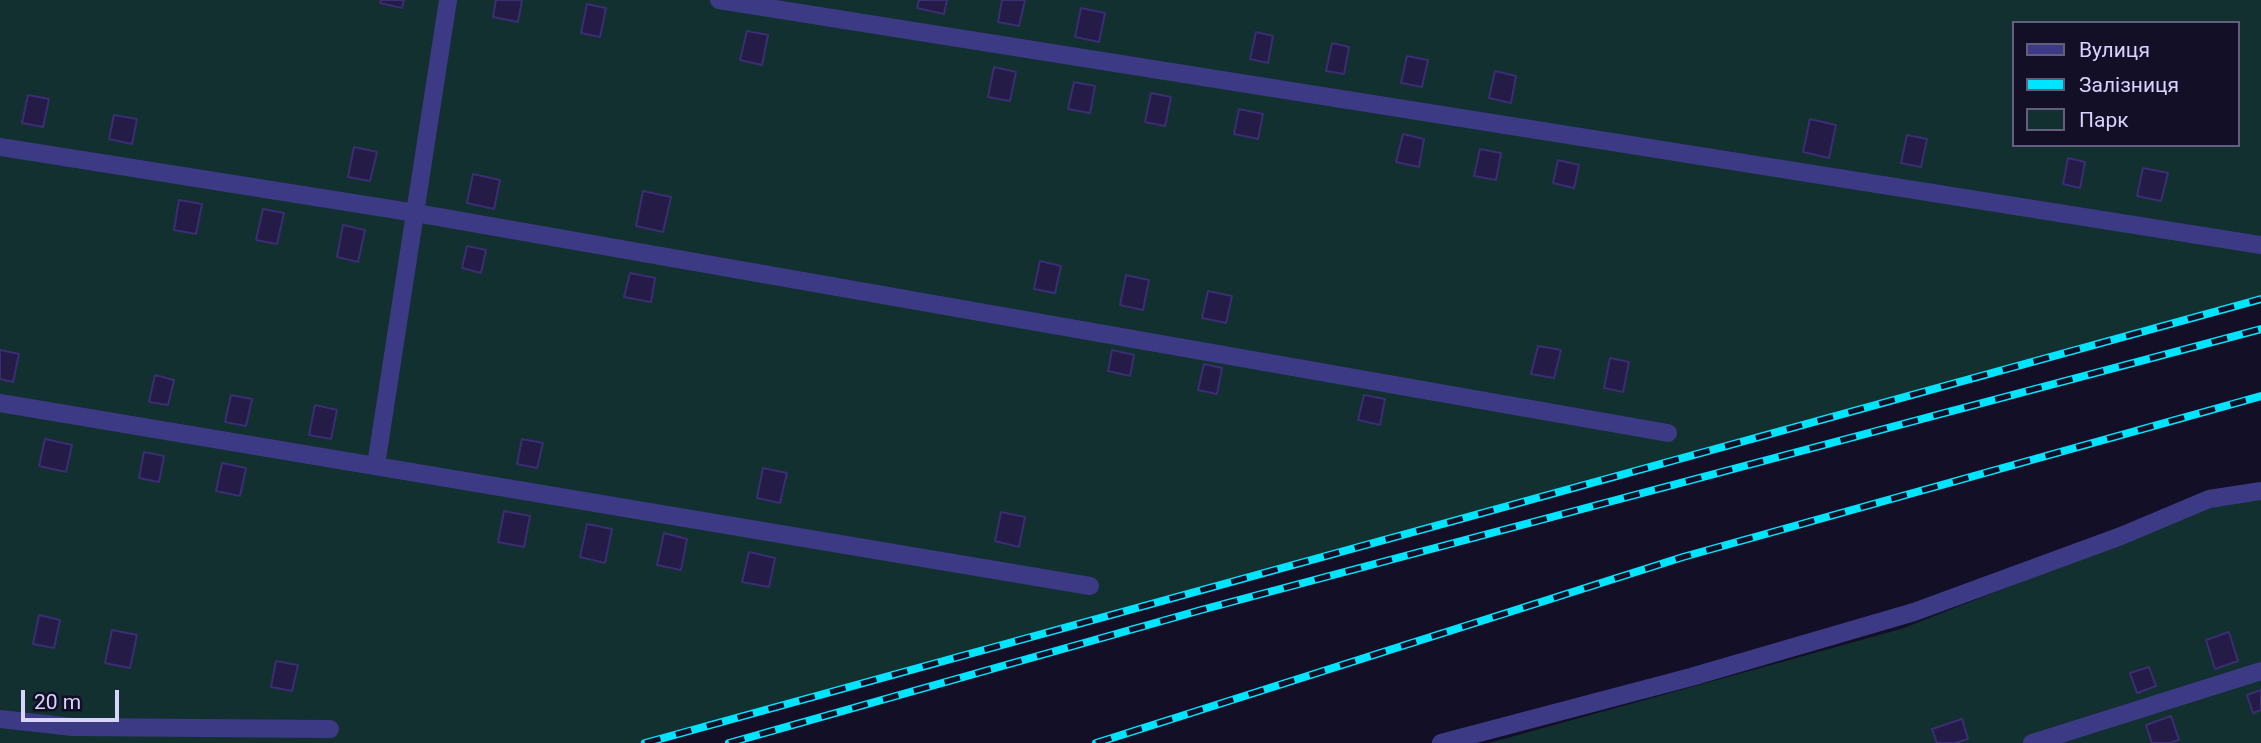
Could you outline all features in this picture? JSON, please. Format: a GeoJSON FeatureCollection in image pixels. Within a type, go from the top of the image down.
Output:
{"type":"FeatureCollection","features":[{"type":"Feature","properties":{"kind":"street"},"geometry":{"type":"LineString","coordinates":[[376,465],[448,0]]}},
{"type":"Feature","properties":{"kind":"street"},"geometry":{"type":"LineString","coordinates":[[719,0],[2261,245]]}},
{"type":"Feature","properties":{"kind":"street"},"geometry":{"type":"LineString","coordinates":[[0,147],[416,213],[1668,433]]}},
{"type":"Feature","properties":{"kind":"street"},"geometry":{"type":"LineString","coordinates":[[0,403],[1090,586]]}},
{"type":"Feature","properties":{"kind":"street"},"geometry":{"type":"LineString","coordinates":[[1441,743],[1691,677],[1914,612],[2121,536],[2209,499],[2261,491]]}},
{"type":"Feature","properties":{"kind":"street"},"geometry":{"type":"LineString","coordinates":[[2032,743],[2261,671]]}},
{"type":"Feature","properties":{"kind":"street"},"geometry":{"type":"LineString","coordinates":[[0,719],[73,727],[330,729]]}},
{"type":"Feature","properties":{"kind":"green space"},"geometry":{"type":"Polygon","coordinates":[[[0,0],[2261,0],[2261,299],[645,743],[0,743],[0,0]]]}},
{"type":"Feature","properties":{"kind":"green space"},"geometry":{"type":"Polygon","coordinates":[[[2237,494],[2261,495],[2261,743],[1489,743],[1901,629],[2146,533],[2237,494]]]}},
{"type":"Feature","properties":{"kind":"building"},"geometry":{"type":"Polygon","coordinates":[[[381,0],[404,0],[402,8],[380,3],[381,0]]]}},
{"type":"Feature","properties":{"kind":"building"},"geometry":{"type":"Polygon","coordinates":[[[496,0],[522,0],[518,22],[493,17],[496,0]]]}},
{"type":"Feature","properties":{"kind":"building"},"geometry":{"type":"Polygon","coordinates":[[[919,0],[947,0],[944,14],[917,8],[919,0]]]}},
{"type":"Feature","properties":{"kind":"building"},"geometry":{"type":"Polygon","coordinates":[[[1002,0],[1025,0],[1019,26],[998,22],[1002,0]]]}},
{"type":"Feature","properties":{"kind":"building"},"geometry":{"type":"Polygon","coordinates":[[[587,4],[606,8],[600,37],[581,33],[587,4]]]}},
{"type":"Feature","properties":{"kind":"building"},"geometry":{"type":"Polygon","coordinates":[[[1081,8],[1105,13],[1099,42],[1075,37],[1081,8]]]}},
{"type":"Feature","properties":{"kind":"building"},"geometry":{"type":"Polygon","coordinates":[[[747,31],[768,35],[762,65],[740,60],[747,31]]]}},
{"type":"Feature","properties":{"kind":"building"},"geometry":{"type":"Polygon","coordinates":[[[1256,32],[1273,36],[1268,63],[1250,59],[1256,32]]]}},
{"type":"Feature","properties":{"kind":"building"},"geometry":{"type":"Polygon","coordinates":[[[1332,43],[1349,47],[1344,74],[1326,71],[1332,43]]]}},
{"type":"Feature","properties":{"kind":"building"},"geometry":{"type":"Polygon","coordinates":[[[1407,56],[1428,60],[1422,87],[1401,83],[1407,56]]]}},
{"type":"Feature","properties":{"kind":"building"},"geometry":{"type":"Polygon","coordinates":[[[994,67],[1016,72],[1010,101],[988,97],[994,67]]]}},
{"type":"Feature","properties":{"kind":"building"},"geometry":{"type":"Polygon","coordinates":[[[1495,71],[1516,76],[1511,103],[1489,98],[1495,71]]]}},
{"type":"Feature","properties":{"kind":"building"},"geometry":{"type":"Polygon","coordinates":[[[1074,82],[1095,86],[1090,113],[1068,109],[1074,82]]]}},
{"type":"Feature","properties":{"kind":"building"},"geometry":{"type":"Polygon","coordinates":[[[1151,93],[1171,97],[1165,126],[1145,122],[1151,93]]]}},
{"type":"Feature","properties":{"kind":"building"},"geometry":{"type":"Polygon","coordinates":[[[28,95],[49,99],[43,127],[22,123],[28,95]]]}},
{"type":"Feature","properties":{"kind":"building"},"geometry":{"type":"Polygon","coordinates":[[[1239,109],[1263,114],[1258,139],[1234,134],[1239,109]]]}},
{"type":"Feature","properties":{"kind":"building"},"geometry":{"type":"Polygon","coordinates":[[[114,115],[137,119],[132,144],[109,139],[114,115]]]}},
{"type":"Feature","properties":{"kind":"building"},"geometry":{"type":"Polygon","coordinates":[[[1810,119],[1836,125],[1829,158],[1803,152],[1810,119]]]}},
{"type":"Feature","properties":{"kind":"building"},"geometry":{"type":"Polygon","coordinates":[[[1403,134],[1424,139],[1419,167],[1396,162],[1403,134]]]}},
{"type":"Feature","properties":{"kind":"building"},"geometry":{"type":"Polygon","coordinates":[[[1907,135],[1927,139],[1921,167],[1901,163],[1907,135]]]}},
{"type":"Feature","properties":{"kind":"building"},"geometry":{"type":"Polygon","coordinates":[[[354,147],[377,152],[370,181],[348,177],[354,147]]]}},
{"type":"Feature","properties":{"kind":"building"},"geometry":{"type":"Polygon","coordinates":[[[1480,149],[1501,153],[1496,180],[1474,176],[1480,149]]]}},
{"type":"Feature","properties":{"kind":"building"},"geometry":{"type":"Polygon","coordinates":[[[2068,158],[2085,162],[2080,188],[2063,184],[2068,158]]]}},
{"type":"Feature","properties":{"kind":"building"},"geometry":{"type":"Polygon","coordinates":[[[1558,160],[1579,165],[1574,188],[1553,183],[1558,160]]]}},
{"type":"Feature","properties":{"kind":"building"},"geometry":{"type":"Polygon","coordinates":[[[2143,168],[2168,173],[2161,201],[2137,196],[2143,168]]]}},
{"type":"Feature","properties":{"kind":"building"},"geometry":{"type":"Polygon","coordinates":[[[473,174],[500,180],[494,209],[467,203],[473,174]]]}},
{"type":"Feature","properties":{"kind":"building"},"geometry":{"type":"Polygon","coordinates":[[[643,191],[671,197],[663,232],[636,226],[643,191]]]}},
{"type":"Feature","properties":{"kind":"building"},"geometry":{"type":"Polygon","coordinates":[[[179,200],[202,204],[196,234],[174,230],[179,200]]]}},
{"type":"Feature","properties":{"kind":"building"},"geometry":{"type":"Polygon","coordinates":[[[263,209],[284,213],[277,244],[256,240],[263,209]]]}},
{"type":"Feature","properties":{"kind":"building"},"geometry":{"type":"Polygon","coordinates":[[[343,225],[365,230],[358,262],[337,257],[343,225]]]}},
{"type":"Feature","properties":{"kind":"building"},"geometry":{"type":"Polygon","coordinates":[[[467,246],[486,250],[481,273],[462,268],[467,246]]]}},
{"type":"Feature","properties":{"kind":"building"},"geometry":{"type":"Polygon","coordinates":[[[1040,261],[1061,266],[1055,293],[1034,289],[1040,261]]]}},
{"type":"Feature","properties":{"kind":"building"},"geometry":{"type":"Polygon","coordinates":[[[630,273],[655,278],[651,302],[624,297],[630,273]]]}},
{"type":"Feature","properties":{"kind":"building"},"geometry":{"type":"Polygon","coordinates":[[[1126,275],[1149,280],[1143,310],[1120,305],[1126,275]]]}},
{"type":"Feature","properties":{"kind":"building"},"geometry":{"type":"Polygon","coordinates":[[[1208,291],[1232,296],[1226,323],[1202,318],[1208,291]]]}},
{"type":"Feature","properties":{"kind":"building"},"geometry":{"type":"Polygon","coordinates":[[[1538,346],[1561,350],[1554,378],[1531,374],[1538,346]]]}},
{"type":"Feature","properties":{"kind":"building"},"geometry":{"type":"Polygon","coordinates":[[[0,350],[19,354],[13,382],[0,379],[0,350]]]}},
{"type":"Feature","properties":{"kind":"building"},"geometry":{"type":"Polygon","coordinates":[[[1112,350],[1134,355],[1130,376],[1108,371],[1112,350]]]}},
{"type":"Feature","properties":{"kind":"building"},"geometry":{"type":"Polygon","coordinates":[[[1610,358],[1629,362],[1623,392],[1604,388],[1610,358]]]}},
{"type":"Feature","properties":{"kind":"building"},"geometry":{"type":"Polygon","coordinates":[[[1204,364],[1222,368],[1217,394],[1198,390],[1204,364]]]}},
{"type":"Feature","properties":{"kind":"building"},"geometry":{"type":"Polygon","coordinates":[[[155,375],[174,380],[168,405],[149,402],[155,375]]]}},
{"type":"Feature","properties":{"kind":"building"},"geometry":{"type":"Polygon","coordinates":[[[231,395],[252,399],[246,426],[225,422],[231,395]]]}},
{"type":"Feature","properties":{"kind":"building"},"geometry":{"type":"Polygon","coordinates":[[[1364,395],[1385,399],[1380,425],[1358,420],[1364,395]]]}},
{"type":"Feature","properties":{"kind":"building"},"geometry":{"type":"Polygon","coordinates":[[[315,405],[337,410],[331,439],[309,435],[315,405]]]}},
{"type":"Feature","properties":{"kind":"building"},"geometry":{"type":"Polygon","coordinates":[[[45,439],[72,445],[66,472],[39,466],[45,439]]]}},
{"type":"Feature","properties":{"kind":"building"},"geometry":{"type":"Polygon","coordinates":[[[522,439],[543,443],[537,468],[517,464],[522,439]]]}},
{"type":"Feature","properties":{"kind":"building"},"geometry":{"type":"Polygon","coordinates":[[[144,452],[164,456],[159,482],[139,478],[144,452]]]}},
{"type":"Feature","properties":{"kind":"building"},"geometry":{"type":"Polygon","coordinates":[[[222,463],[246,468],[240,496],[216,491],[222,463]]]}},
{"type":"Feature","properties":{"kind":"building"},"geometry":{"type":"Polygon","coordinates":[[[763,468],[787,473],[780,503],[757,498],[763,468]]]}},
{"type":"Feature","properties":{"kind":"building"},"geometry":{"type":"Polygon","coordinates":[[[504,511],[530,516],[524,547],[498,542],[504,511]]]}},
{"type":"Feature","properties":{"kind":"building"},"geometry":{"type":"Polygon","coordinates":[[[1001,512],[1025,517],[1019,547],[995,541],[1001,512]]]}},
{"type":"Feature","properties":{"kind":"building"},"geometry":{"type":"Polygon","coordinates":[[[587,524],[612,529],[605,563],[580,557],[587,524]]]}},
{"type":"Feature","properties":{"kind":"building"},"geometry":{"type":"Polygon","coordinates":[[[664,533],[687,539],[681,570],[657,565],[664,533]]]}},
{"type":"Feature","properties":{"kind":"building"},"geometry":{"type":"Polygon","coordinates":[[[749,552],[775,558],[769,587],[742,582],[749,552]]]}},
{"type":"Feature","properties":{"kind":"building"},"geometry":{"type":"Polygon","coordinates":[[[39,615],[60,620],[54,648],[33,644],[39,615]]]}},
{"type":"Feature","properties":{"kind":"building"},"geometry":{"type":"Polygon","coordinates":[[[112,630],[137,635],[130,668],[105,663],[112,630]]]}},
{"type":"Feature","properties":{"kind":"building"},"geometry":{"type":"Polygon","coordinates":[[[2229,632],[2238,661],[2215,669],[2206,640],[2229,632]]]}},
{"type":"Feature","properties":{"kind":"building"},"geometry":{"type":"Polygon","coordinates":[[[276,661],[298,665],[292,691],[271,687],[276,661]]]}},
{"type":"Feature","properties":{"kind":"building"},"geometry":{"type":"Polygon","coordinates":[[[2149,667],[2156,686],[2137,693],[2130,673],[2149,667]]]}},
{"type":"Feature","properties":{"kind":"building"},"geometry":{"type":"Polygon","coordinates":[[[2261,690],[2261,710],[2253,713],[2247,695],[2261,690]]]}},
{"type":"Feature","properties":{"kind":"building"},"geometry":{"type":"Polygon","coordinates":[[[2171,716],[2179,740],[2152,743],[2146,725],[2171,716]]]}},
{"type":"Feature","properties":{"kind":"building"},"geometry":{"type":"Polygon","coordinates":[[[1962,719],[1968,739],[1955,743],[1937,743],[1932,729],[1962,719]]]}},
{"type":"Feature","properties":{"kind":"railway"},"geometry":{"type":"LineString","coordinates":[[645,743],[2261,299]]}},
{"type":"Feature","properties":{"kind":"railway"},"geometry":{"type":"LineString","coordinates":[[729,743],[1201,610],[2261,329]]}},
{"type":"Feature","properties":{"kind":"railway"},"geometry":{"type":"LineString","coordinates":[[1096,743],[1683,557],[2261,396]]}}]}
